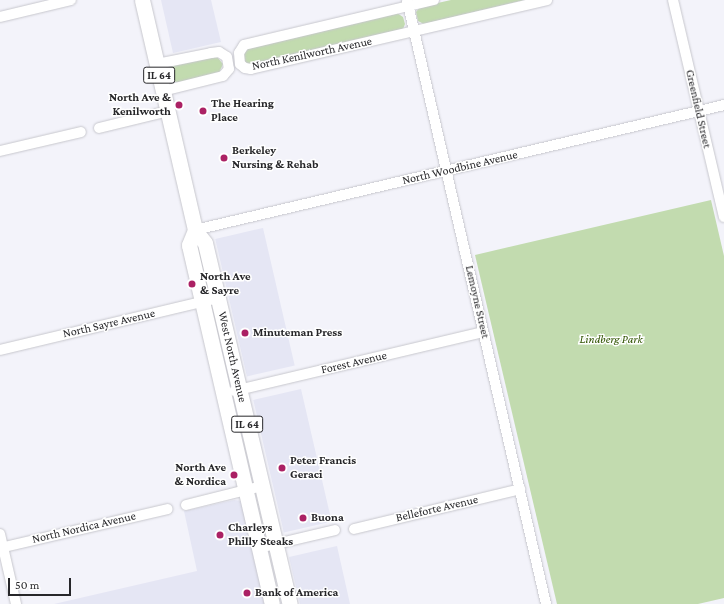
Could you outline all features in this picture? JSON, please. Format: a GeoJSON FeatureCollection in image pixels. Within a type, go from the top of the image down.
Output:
{"type":"FeatureCollection","features":[{"type":"Feature","properties":{"kind":"main road","name":"West North Avenue"},"geometry":{"type":"LineString","coordinates":[[142,0],[195,230],[205,243],[290,604]]}},
{"type":"Feature","properties":{"kind":"main road","name":"West North Avenue"},"geometry":{"type":"LineString","coordinates":[[195,230],[189,245],[272,604]]}},
{"type":"Feature","properties":{"kind":"street"},"geometry":{"type":"LineString","coordinates":[[0,17],[71,0]]}},
{"type":"Feature","properties":{"kind":"street","name":"North Kenilworth Avenue"},"geometry":{"type":"LineString","coordinates":[[434,0],[408,3],[244,46],[240,51],[240,64],[245,68],[251,69],[547,0]]}},
{"type":"Feature","properties":{"kind":"street","name":"Greenfield Street"},"geometry":{"type":"LineString","coordinates":[[673,0],[724,217]]}},
{"type":"Feature","properties":{"kind":"street","name":"Lemoyne Street"},"geometry":{"type":"LineString","coordinates":[[408,3],[546,604]]}},
{"type":"Feature","properties":{"kind":"street"},"geometry":{"type":"LineString","coordinates":[[157,64],[219,52],[227,57],[229,70],[223,76],[163,91]]}},
{"type":"Feature","properties":{"kind":"street","name":"North Woodbine Avenue"},"geometry":{"type":"LineString","coordinates":[[195,230],[724,105]]}},
{"type":"Feature","properties":{"kind":"street"},"geometry":{"type":"LineString","coordinates":[[99,128],[168,112]]}},
{"type":"Feature","properties":{"kind":"street"},"geometry":{"type":"LineString","coordinates":[[0,151],[81,132]]}},
{"type":"Feature","properties":{"kind":"street","name":"North Sayre Avenue"},"geometry":{"type":"LineString","coordinates":[[0,350],[218,298]]}},
{"type":"Feature","properties":{"kind":"street","name":"Forest Avenue"},"geometry":{"type":"LineString","coordinates":[[224,394],[483,332]]}},
{"type":"Feature","properties":{"kind":"street"},"geometry":{"type":"LineString","coordinates":[[186,505],[262,486]]}},
{"type":"Feature","properties":{"kind":"street","name":"Belleforte Avenue"},"geometry":{"type":"LineString","coordinates":[[354,529],[520,490]]}},
{"type":"Feature","properties":{"kind":"street","name":"North Nordica Avenue"},"geometry":{"type":"LineString","coordinates":[[2,548],[168,509]]}},
{"type":"Feature","properties":{"kind":"street"},"geometry":{"type":"LineString","coordinates":[[259,548],[335,530]]}},
{"type":"Feature","properties":{"kind":"street"},"geometry":{"type":"LineString","coordinates":[[0,534],[16,604]]}},
{"type":"Feature","properties":{"kind":"shaded area"},"geometry":{"type":"Polygon","coordinates":[[[161,0],[211,0],[221,42],[173,53],[161,0]]]}},
{"type":"Feature","properties":{"kind":"shaded area"},"geometry":{"type":"Polygon","coordinates":[[[263,228],[295,365],[247,376],[215,239],[263,228]]]}},
{"type":"Feature","properties":{"kind":"shaded area"},"geometry":{"type":"Polygon","coordinates":[[[301,389],[332,522],[284,533],[253,400],[301,389]]]}},
{"type":"Feature","properties":{"kind":"shaded area"},"geometry":{"type":"Polygon","coordinates":[[[234,500],[242,501],[266,604],[54,604],[197,571],[184,511],[234,500]]]}},
{"type":"Feature","properties":{"kind":"shaded area"},"geometry":{"type":"Polygon","coordinates":[[[337,546],[350,604],[300,604],[289,557],[337,546]]]}},
{"type":"Feature","properties":{"kind":"green space"},"geometry":{"type":"Polygon","coordinates":[[[451,0],[525,0],[424,24],[418,21],[416,12],[420,7],[451,0]]]}},
{"type":"Feature","properties":{"kind":"green space"},"geometry":{"type":"Polygon","coordinates":[[[397,13],[403,17],[405,24],[403,29],[250,66],[245,63],[243,52],[247,49],[397,13]]]}},
{"type":"Feature","properties":{"kind":"green space"},"geometry":{"type":"Polygon","coordinates":[[[214,56],[223,64],[219,73],[179,83],[173,81],[170,76],[171,68],[174,64],[214,56]]]}},
{"type":"Feature","properties":{"kind":"green space","name":"Lindberg Park"},"geometry":{"type":"Polygon","coordinates":[[[711,200],[724,256],[724,598],[698,604],[557,604],[475,255],[711,200]]]}},
{"type":"Feature","properties":{"kind":"place","name":"North Ave & Kenilworth"},"geometry":{"type":"Point","coordinates":[179,105]}},
{"type":"Feature","properties":{"kind":"place","name":"The Hearing Place"},"geometry":{"type":"Point","coordinates":[203,111]}},
{"type":"Feature","properties":{"kind":"place","name":"Berkeley Nursing & Rehab"},"geometry":{"type":"Point","coordinates":[224,158]}},
{"type":"Feature","properties":{"kind":"place","name":"North Ave & Sayre"},"geometry":{"type":"Point","coordinates":[192,284]}},
{"type":"Feature","properties":{"kind":"place","name":"Minuteman Press"},"geometry":{"type":"Point","coordinates":[245,333]}},
{"type":"Feature","properties":{"kind":"place","name":"Peter Francis Geraci"},"geometry":{"type":"Point","coordinates":[282,468]}},
{"type":"Feature","properties":{"kind":"place","name":"North Ave & Nordica"},"geometry":{"type":"Point","coordinates":[234,475]}},
{"type":"Feature","properties":{"kind":"place","name":"Buona"},"geometry":{"type":"Point","coordinates":[303,518]}},
{"type":"Feature","properties":{"kind":"place","name":"Charleys Philly Steaks"},"geometry":{"type":"Point","coordinates":[220,535]}},
{"type":"Feature","properties":{"kind":"place","name":"Bank of America"},"geometry":{"type":"Point","coordinates":[247,593]}}]}
